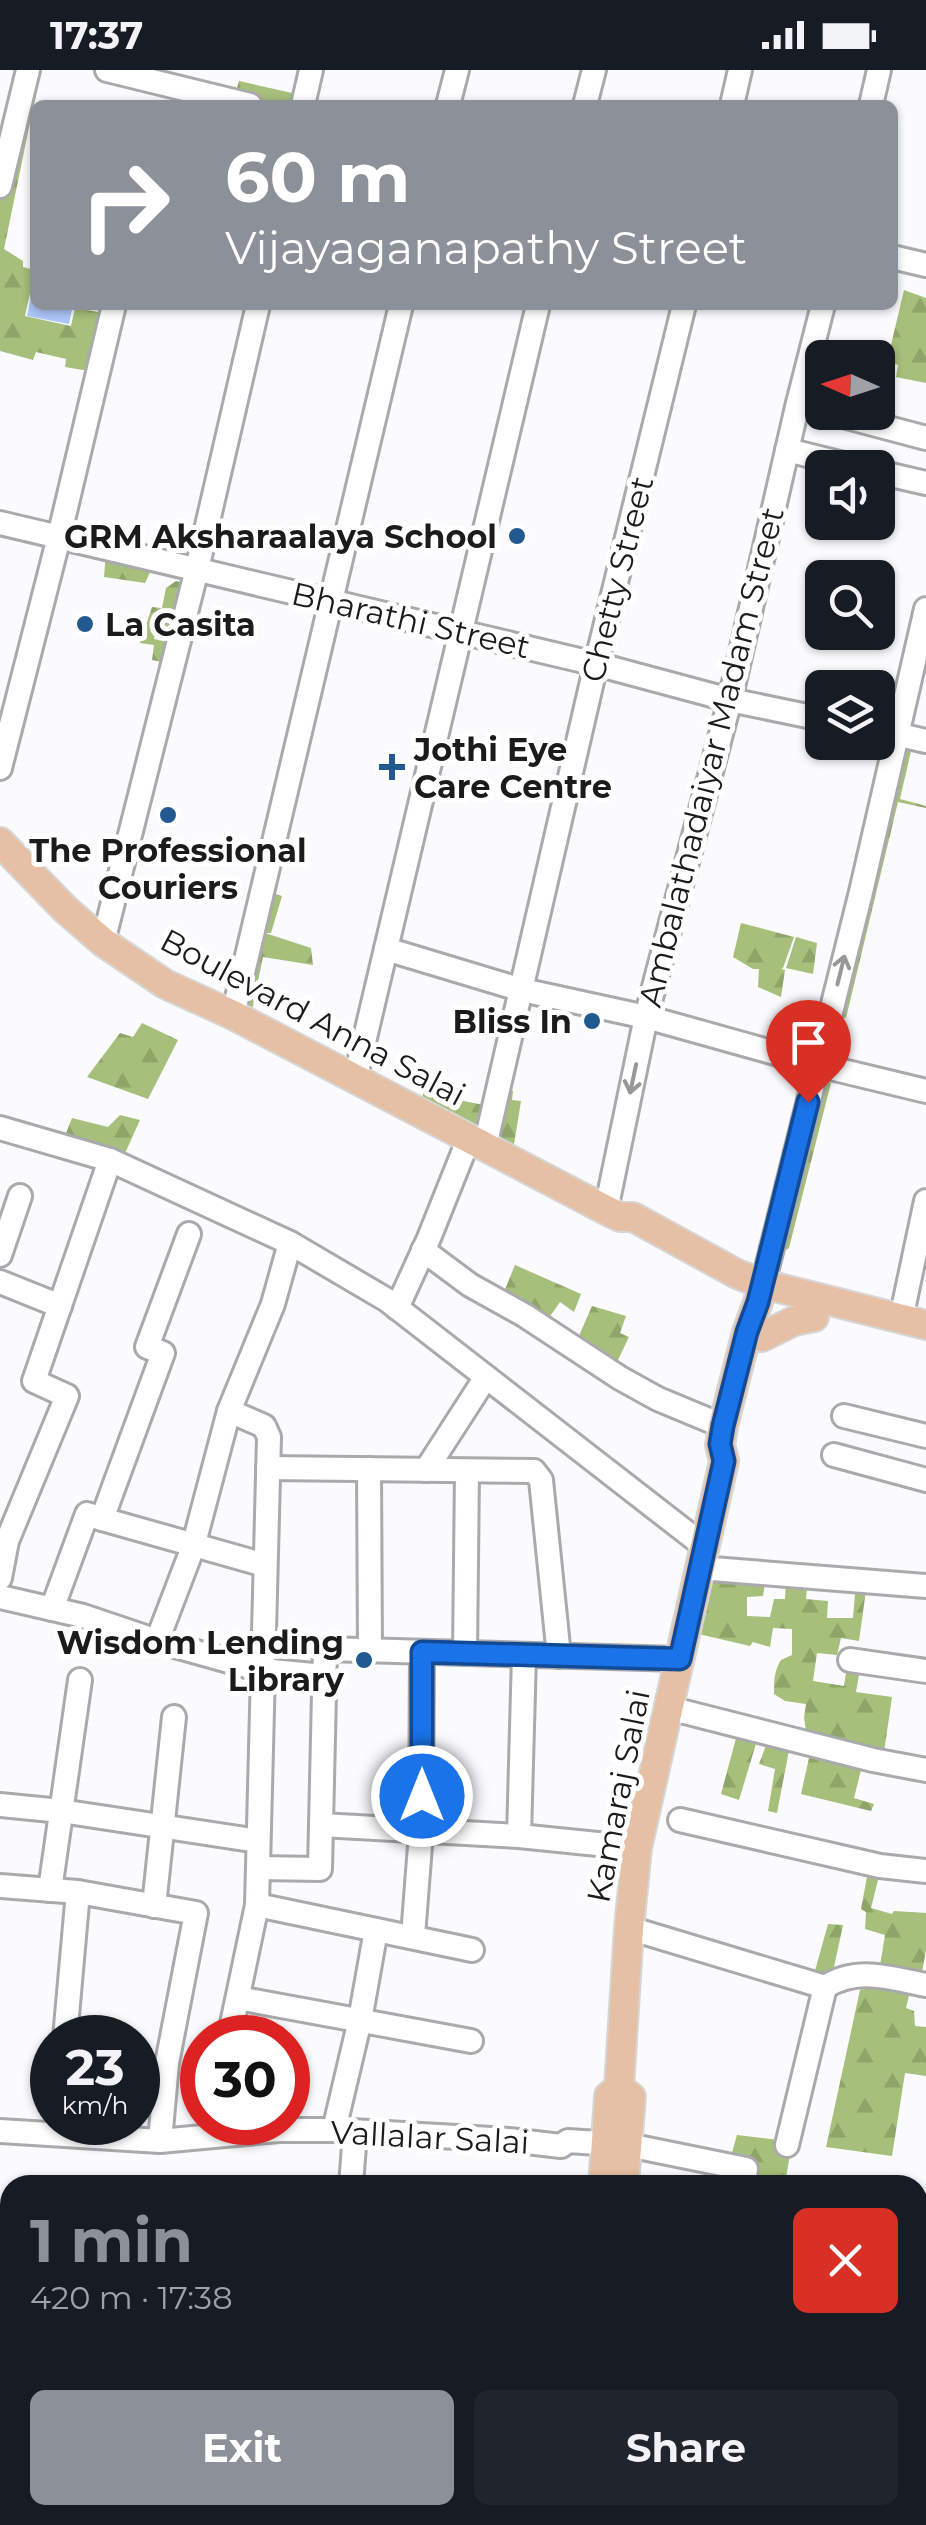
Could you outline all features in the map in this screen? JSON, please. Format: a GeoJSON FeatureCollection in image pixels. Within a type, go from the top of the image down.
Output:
{"type":"FeatureCollection","features":[{"type":"Feature","properties":{"kind":"main road","name":"Boulevard Anna Salai"},"geometry":{"type":"LineString","coordinates":[[0,842],[65,910],[103,942],[165,984],[233,1015],[613,1213],[633,1216],[770,1296],[814,1317],[926,1343]]}},
{"type":"Feature","properties":{"kind":"main road","name":"Boulevard Anna Salai"},"geometry":{"type":"LineString","coordinates":[[770,1296],[914,1322]]}},
{"type":"Feature","properties":{"kind":"main road","name":"Kamaraj Salai"},"geometry":{"type":"LineString","coordinates":[[724,1461],[735,1450],[770,1296]]}},
{"type":"Feature","properties":{"kind":"main road","name":"Kamaraj Salai"},"geometry":{"type":"LineString","coordinates":[[615,2163],[610,2096],[619,2088],[637,1848],[724,1461],[720,1444],[723,1426],[747,1332],[770,1296]]}},
{"type":"Feature","properties":{"kind":"main road"},"geometry":{"type":"LineString","coordinates":[[762,1337],[794,1320],[814,1317]]}},
{"type":"Feature","properties":{"kind":"street"},"geometry":{"type":"LineString","coordinates":[[0,186],[28,70]]}},
{"type":"Feature","properties":{"kind":"street"},"geometry":{"type":"LineString","coordinates":[[107,70],[228,100]]}},
{"type":"Feature","properties":{"kind":"street"},"geometry":{"type":"LineString","coordinates":[[304,100],[311,70]]}},
{"type":"Feature","properties":{"kind":"street"},"geometry":{"type":"LineString","coordinates":[[449,100],[457,70]]}},
{"type":"Feature","properties":{"kind":"street"},"geometry":{"type":"LineString","coordinates":[[587,100],[594,70]]}},
{"type":"Feature","properties":{"kind":"street"},"geometry":{"type":"LineString","coordinates":[[733,100],[740,70]]}},
{"type":"Feature","properties":{"kind":"street"},"geometry":{"type":"LineString","coordinates":[[872,100],[879,70]]}},
{"type":"Feature","properties":{"kind":"street"},"geometry":{"type":"LineString","coordinates":[[898,258],[926,265]]}},
{"type":"Feature","properties":{"kind":"street"},"geometry":{"type":"LineString","coordinates":[[0,768],[113,310]]}},
{"type":"Feature","properties":{"kind":"street"},"geometry":{"type":"LineString","coordinates":[[103,942],[197,570],[257,310]]}},
{"type":"Feature","properties":{"kind":"street"},"geometry":{"type":"LineString","coordinates":[[233,1015],[400,310]]}},
{"type":"Feature","properties":{"kind":"street"},"geometry":{"type":"LineString","coordinates":[[355,1080],[537,310]]}},
{"type":"Feature","properties":{"kind":"street","name":"Chetty Street"},"geometry":{"type":"LineString","coordinates":[[397,1308],[477,1142],[522,990],[683,310]]}},
{"type":"Feature","properties":{"kind":"street","name":"Ambalathadaiyar Madam Street"},"geometry":{"type":"LineString","coordinates":[[613,1213],[646,1017],[730,700],[822,310]]}},
{"type":"Feature","properties":{"kind":"street"},"geometry":{"type":"LineString","coordinates":[[797,407],[805,408]]}},
{"type":"Feature","properties":{"kind":"street"},"geometry":{"type":"LineString","coordinates":[[895,430],[926,438]]}},
{"type":"Feature","properties":{"kind":"street"},"geometry":{"type":"LineString","coordinates":[[787,450],[805,454]]}},
{"type":"Feature","properties":{"kind":"street"},"geometry":{"type":"LineString","coordinates":[[895,476],[926,484]]}},
{"type":"Feature","properties":{"kind":"street","name":"Bharathi Street"},"geometry":{"type":"LineString","coordinates":[[0,523],[805,715]]}},
{"type":"Feature","properties":{"kind":"street"},"geometry":{"type":"LineString","coordinates":[[895,709],[926,609]]}},
{"type":"Feature","properties":{"kind":"street"},"geometry":{"type":"LineString","coordinates":[[895,734],[926,742]]}},
{"type":"Feature","properties":{"kind":"street"},"geometry":{"type":"LineString","coordinates":[[770,1296],[882,760]]}},
{"type":"Feature","properties":{"kind":"street"},"geometry":{"type":"LineString","coordinates":[[386,949],[522,990],[646,1017],[926,1092]]}},
{"type":"Feature","properties":{"kind":"street"},"geometry":{"type":"LineString","coordinates":[[0,1128],[110,1160],[290,1243],[397,1308],[702,1557],[926,1586]]}},
{"type":"Feature","properties":{"kind":"street"},"geometry":{"type":"LineString","coordinates":[[0,1578],[4,1540],[67,1396],[34,1381],[110,1160]]}},
{"type":"Feature","properties":{"kind":"street"},"geometry":{"type":"LineString","coordinates":[[0,1255],[20,1196]]}},
{"type":"Feature","properties":{"kind":"street"},"geometry":{"type":"LineString","coordinates":[[914,1322],[926,1201]]}},
{"type":"Feature","properties":{"kind":"street"},"geometry":{"type":"LineString","coordinates":[[102,1520],[163,1353],[147,1347],[188,1234]]}},
{"type":"Feature","properties":{"kind":"street"},"geometry":{"type":"LineString","coordinates":[[157,1641],[193,1547],[230,1411],[273,1304],[290,1243]]}},
{"type":"Feature","properties":{"kind":"street"},"geometry":{"type":"LineString","coordinates":[[423,1250],[470,1285],[620,1378],[723,1426]]}},
{"type":"Feature","properties":{"kind":"street"},"geometry":{"type":"LineString","coordinates":[[0,1282],[60,1306]]}},
{"type":"Feature","properties":{"kind":"street"},"geometry":{"type":"LineString","coordinates":[[426,1470],[486,1377]]}},
{"type":"Feature","properties":{"kind":"street"},"geometry":{"type":"LineString","coordinates":[[230,1411],[268,1431],[257,1905],[235,2015]]}},
{"type":"Feature","properties":{"kind":"street"},"geometry":{"type":"LineString","coordinates":[[926,1436],[854,1418],[844,1457],[926,1480]]}},
{"type":"Feature","properties":{"kind":"street"},"geometry":{"type":"LineString","coordinates":[[268,1468],[528,1470],[538,1474],[542,1480],[559,1656]]}},
{"type":"Feature","properties":{"kind":"street"},"geometry":{"type":"LineString","coordinates":[[369,1470],[370,1651]]}},
{"type":"Feature","properties":{"kind":"street"},"geometry":{"type":"LineString","coordinates":[[465,1654],[467,1471]]}},
{"type":"Feature","properties":{"kind":"street"},"geometry":{"type":"LineString","coordinates":[[52,1609],[88,1514],[265,1565]]}},
{"type":"Feature","properties":{"kind":"street"},"geometry":{"type":"LineString","coordinates":[[0,1597],[83,1616],[262,1670],[324,1676]]}},
{"type":"Feature","properties":{"kind":"street"},"geometry":{"type":"LineString","coordinates":[[258,1868],[320,1870],[325,1650],[680,1659]]}},
{"type":"Feature","properties":{"kind":"street"},"geometry":{"type":"LineString","coordinates":[[413,1936],[421,1832],[422,1652]]}},
{"type":"Feature","properties":{"kind":"street"},"geometry":{"type":"LineString","coordinates":[[519,1836],[524,1655]]}},
{"type":"Feature","properties":{"kind":"street"},"geometry":{"type":"LineString","coordinates":[[850,1660],[926,1672]]}},
{"type":"Feature","properties":{"kind":"street"},"geometry":{"type":"LineString","coordinates":[[50,1890],[80,1680]]}},
{"type":"Feature","properties":{"kind":"street"},"geometry":{"type":"LineString","coordinates":[[669,1708],[926,1770]]}},
{"type":"Feature","properties":{"kind":"street"},"geometry":{"type":"LineString","coordinates":[[154,1906],[174,1718]]}},
{"type":"Feature","properties":{"kind":"street"},"geometry":{"type":"LineString","coordinates":[[0,1805],[258,1842]]}},
{"type":"Feature","properties":{"kind":"street"},"geometry":{"type":"LineString","coordinates":[[680,1820],[880,1866],[926,1871]]}},
{"type":"Feature","properties":{"kind":"street"},"geometry":{"type":"LineString","coordinates":[[322,1825],[519,1836],[637,1848]]}},
{"type":"Feature","properties":{"kind":"street"},"geometry":{"type":"LineString","coordinates":[[0,1886],[78,1892],[196,1913],[167,2063],[160,2142]]}},
{"type":"Feature","properties":{"kind":"street"},"geometry":{"type":"LineString","coordinates":[[67,2015],[78,1892]]}},
{"type":"Feature","properties":{"kind":"street"},"geometry":{"type":"LineString","coordinates":[[257,1905],[472,1950]]}},
{"type":"Feature","properties":{"kind":"street"},"geometry":{"type":"LineString","coordinates":[[629,1928],[824,1988]]}},
{"type":"Feature","properties":{"kind":"street"},"geometry":{"type":"LineString","coordinates":[[350,2175],[344,2131],[376,1930]]}},
{"type":"Feature","properties":{"kind":"street"},"geometry":{"type":"LineString","coordinates":[[787,2145],[824,1988],[840,1977],[868,1975],[926,1986]]}},
{"type":"Feature","properties":{"kind":"street"},"geometry":{"type":"LineString","coordinates":[[238,1998],[472,2041]]}},
{"type":"Feature","properties":{"kind":"street","name":"Vallalar Salai"},"geometry":{"type":"LineString","coordinates":[[0,2131],[30,2130]]}},
{"type":"Feature","properties":{"kind":"street","name":"Vallalar Salai"},"geometry":{"type":"LineString","coordinates":[[310,2130],[509,2140],[561,2146],[566,2152],[615,2163],[746,2169],[745,2175]]}},
{"type":"Feature","properties":{"kind":"street","name":"Vallalar Salai"},"geometry":{"type":"LineString","coordinates":[[160,2142],[180,2138]]}},
{"type":"Feature","properties":{"kind":"green space"},"geometry":{"type":"Polygon","coordinates":[[[32,70],[40,73],[34,100],[30,100],[30,122],[4,249],[30,269],[25,316],[71,326],[75,310],[109,314],[95,372],[65,367],[66,359],[36,352],[33,360],[0,351],[0,196],[32,70]]]}},
{"type":"Feature","properties":{"kind":"green space"},"geometry":{"type":"Polygon","coordinates":[[[239,81],[301,95],[300,100],[251,100],[236,91],[239,81]]]}},
{"type":"Feature","properties":{"kind":"green space"},"geometry":{"type":"Polygon","coordinates":[[[904,290],[926,298],[926,383],[896,377],[898,365],[892,340],[904,290]]]}},
{"type":"Feature","properties":{"kind":"green space"},"geometry":{"type":"Polygon","coordinates":[[[106,552],[155,562],[145,583],[104,577],[106,552]]]}},
{"type":"Feature","properties":{"kind":"green space"},"geometry":{"type":"Polygon","coordinates":[[[176,581],[191,585],[176,642],[156,638],[166,588],[176,581]]]}},
{"type":"Feature","properties":{"kind":"green space"},"geometry":{"type":"Polygon","coordinates":[[[152,607],[161,608],[154,639],[176,644],[171,664],[152,660],[154,645],[140,643],[152,607]]]}},
{"type":"Feature","properties":{"kind":"green space"},"geometry":{"type":"Polygon","coordinates":[[[905,745],[912,747],[900,799],[926,808],[898,802],[846,1018],[838,1016],[905,745]]]}},
{"type":"Feature","properties":{"kind":"green space"},"geometry":{"type":"Polygon","coordinates":[[[273,893],[282,896],[271,933],[265,933],[311,948],[313,965],[263,957],[250,1020],[235,1014],[249,957],[259,957],[250,955],[273,893]]]}},
{"type":"Feature","properties":{"kind":"green space"},"geometry":{"type":"Polygon","coordinates":[[[741,923],[794,937],[781,969],[785,970],[781,997],[758,987],[759,969],[733,957],[741,923]]]}},
{"type":"Feature","properties":{"kind":"green space"},"geometry":{"type":"Polygon","coordinates":[[[796,937],[817,943],[813,974],[786,968],[796,937]]]}},
{"type":"Feature","properties":{"kind":"green space"},"geometry":{"type":"Polygon","coordinates":[[[142,1023],[178,1040],[148,1099],[87,1077],[120,1033],[133,1037],[142,1023]]]}},
{"type":"Feature","properties":{"kind":"green space"},"geometry":{"type":"Polygon","coordinates":[[[825,1081],[831,1083],[789,1248],[784,1251],[774,1281],[825,1081]]]}},
{"type":"Feature","properties":{"kind":"green space"},"geometry":{"type":"Polygon","coordinates":[[[501,1085],[513,1091],[512,1100],[521,1101],[512,1157],[487,1146],[501,1085]]]}},
{"type":"Feature","properties":{"kind":"green space"},"geometry":{"type":"Polygon","coordinates":[[[423,1093],[494,1107],[484,1145],[420,1111],[423,1093]]]}},
{"type":"Feature","properties":{"kind":"green space"},"geometry":{"type":"Polygon","coordinates":[[[120,1115],[140,1120],[122,1160],[63,1141],[72,1118],[108,1127],[120,1115]]]}},
{"type":"Feature","properties":{"kind":"green space"},"geometry":{"type":"Polygon","coordinates":[[[515,1265],[581,1294],[574,1312],[560,1302],[544,1325],[501,1299],[515,1265]]]}},
{"type":"Feature","properties":{"kind":"green space"},"geometry":{"type":"Polygon","coordinates":[[[592,1306],[626,1316],[620,1333],[629,1337],[616,1364],[575,1345],[592,1306]]]}},
{"type":"Feature","properties":{"kind":"green space"},"geometry":{"type":"Polygon","coordinates":[[[702,1572],[766,1577],[763,1596],[747,1597],[747,1616],[770,1617],[774,1599],[785,1599],[786,1577],[808,1579],[806,1599],[828,1601],[827,1618],[853,1618],[856,1582],[867,1583],[859,1641],[841,1638],[837,1655],[817,1653],[813,1681],[844,1686],[848,1660],[861,1663],[856,1692],[892,1697],[883,1759],[807,1739],[806,1704],[785,1701],[774,1694],[779,1664],[792,1655],[792,1629],[773,1628],[770,1647],[690,1632],[702,1572]]]}},
{"type":"Feature","properties":{"kind":"green space"},"geometry":{"type":"Polygon","coordinates":[[[738,1731],[758,1737],[739,1800],[721,1794],[738,1731]]]}},
{"type":"Feature","properties":{"kind":"green space"},"geometry":{"type":"Polygon","coordinates":[[[768,1740],[790,1745],[777,1813],[768,1811],[775,1769],[759,1764],[768,1740]]]}},
{"type":"Feature","properties":{"kind":"green space"},"geometry":{"type":"Polygon","coordinates":[[[811,1749],[863,1762],[854,1798],[874,1804],[871,1811],[801,1794],[811,1749]]]}},
{"type":"Feature","properties":{"kind":"green space"},"geometry":{"type":"Polygon","coordinates":[[[869,1866],[881,1868],[871,1908],[892,1914],[926,1913],[921,1978],[879,1972],[885,1935],[865,1929],[866,1912],[861,1909],[869,1866]]]}},
{"type":"Feature","properties":{"kind":"green space"},"geometry":{"type":"Polygon","coordinates":[[[828,1924],[843,1925],[834,1967],[813,1978],[828,1924]]]}},
{"type":"Feature","properties":{"kind":"green space"},"geometry":{"type":"Polygon","coordinates":[[[885,1984],[911,1987],[906,2008],[914,2011],[915,2026],[926,2027],[926,2076],[905,2073],[892,2156],[826,2147],[860,1990],[885,1984]]]}},
{"type":"Feature","properties":{"kind":"green space"},"geometry":{"type":"Polygon","coordinates":[[[737,2135],[787,2141],[791,2149],[786,2175],[745,2175],[729,2163],[737,2135]]]}},
{"type":"Feature","properties":{"kind":"water"},"geometry":{"type":"Polygon","coordinates":[[[30,301],[30,310],[72,310],[69,324],[27,316],[30,301]]]}},
{"type":"Feature","properties":{"kind":"place","name":"GRM Aksharaalaya School"},"geometry":{"type":"Point","coordinates":[517,536]}},
{"type":"Feature","properties":{"kind":"place","name":"La Casita"},"geometry":{"type":"Point","coordinates":[85,624]}},
{"type":"Feature","properties":{"kind":"place","name":"Jothi Eye Care Centre"},"geometry":{"type":"Point","coordinates":[392,767]}},
{"type":"Feature","properties":{"kind":"place","name":"The Professional Couriers"},"geometry":{"type":"Point","coordinates":[168,815]}},
{"type":"Feature","properties":{"kind":"place","name":"Bliss In"},"geometry":{"type":"Point","coordinates":[592,1021]}},
{"type":"Feature","properties":{"kind":"place","name":"Wisdom Lending Library"},"geometry":{"type":"Point","coordinates":[364,1660]}},
{"type":"Feature","properties":{"kind":"route"},"geometry":{"type":"LineString","coordinates":[[422,1796],[422,1652],[680,1659],[724,1461],[720,1444],[723,1426],[808,1102]]}}]}
